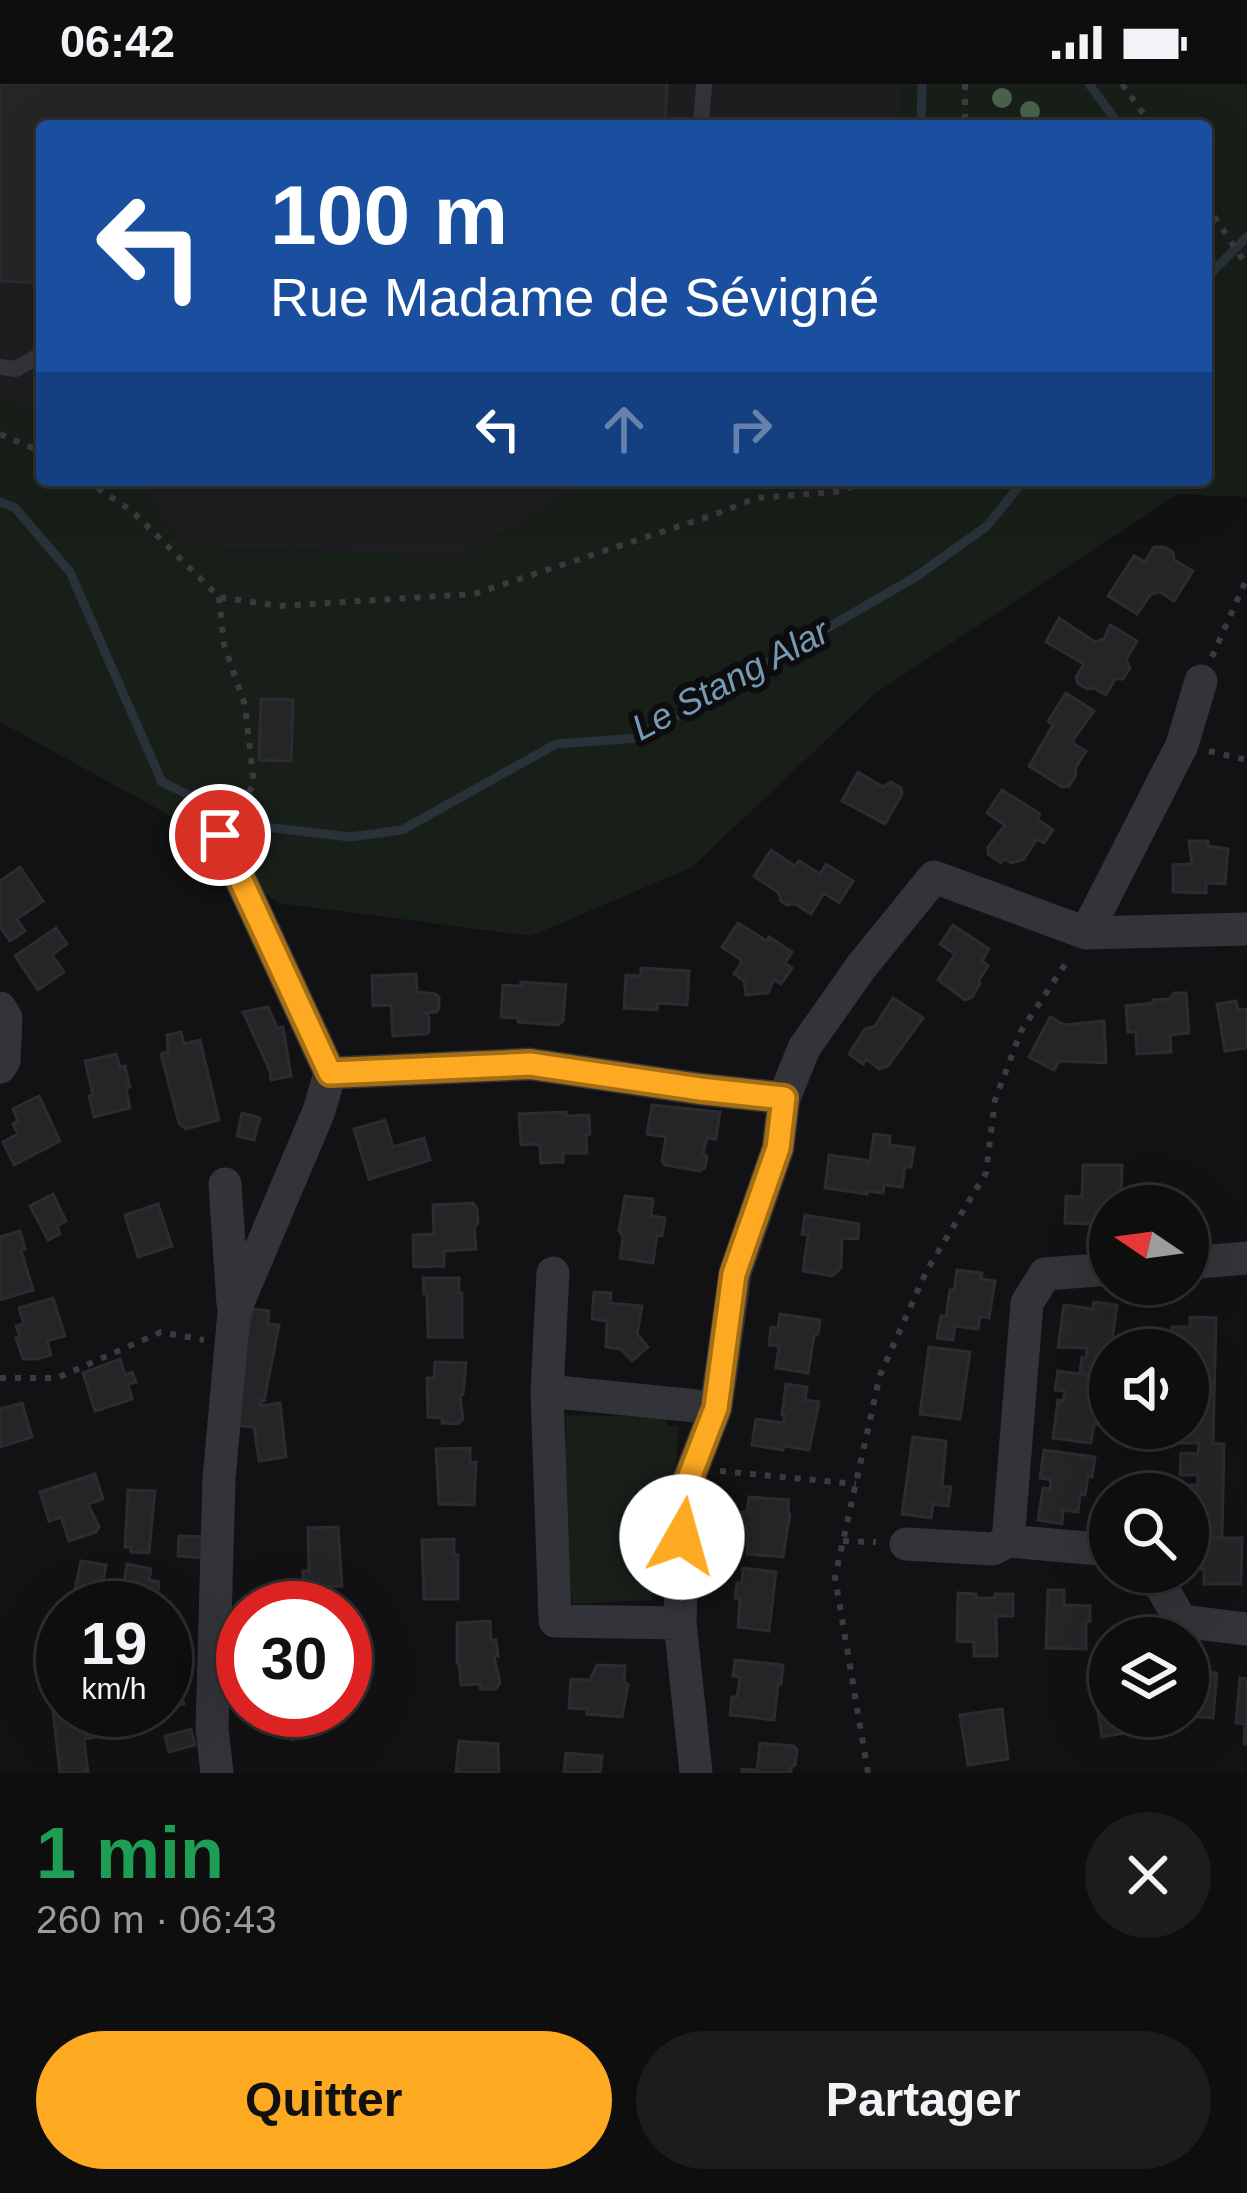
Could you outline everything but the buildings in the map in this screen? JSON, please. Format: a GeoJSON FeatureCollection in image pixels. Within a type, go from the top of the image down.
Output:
{"type":"FeatureCollection","features":[{"type":"Feature","properties":{"kind":"street"},"geometry":{"type":"LineString","coordinates":[[1086,933],[1182,745],[1201,681]]}},
{"type":"Feature","properties":{"kind":"street"},"geometry":{"type":"LineString","coordinates":[[220,835],[330,1073],[319,1112],[234,1312]]}},
{"type":"Feature","properties":{"kind":"street"},"geometry":{"type":"LineString","coordinates":[[696,1773],[680,1623],[683,1494],[716,1408],[734,1274],[778,1148],[784,1098],[804,1048],[861,967],[934,877],[1086,933],[1247,928]]}},
{"type":"Feature","properties":{"kind":"street"},"geometry":{"type":"LineString","coordinates":[[0,1008],[6,1018],[0,1067]]}},
{"type":"Feature","properties":{"kind":"street"},"geometry":{"type":"LineString","coordinates":[[330,1073],[530,1064],[784,1098]]}},
{"type":"Feature","properties":{"kind":"street"},"geometry":{"type":"LineString","coordinates":[[217,1773],[212,1729],[218,1502],[234,1312],[225,1184]]}},
{"type":"Feature","properties":{"kind":"street"},"geometry":{"type":"LineString","coordinates":[[1209,1261],[1247,1258]]}},
{"type":"Feature","properties":{"kind":"street"},"geometry":{"type":"LineString","coordinates":[[1008,1541],[1028,1303],[1045,1274],[1089,1271]]}},
{"type":"Feature","properties":{"kind":"street"},"geometry":{"type":"LineString","coordinates":[[553,1273],[548,1390],[554,1621],[680,1623]]}},
{"type":"Feature","properties":{"kind":"street"},"geometry":{"type":"LineString","coordinates":[[548,1390],[716,1408]]}},
{"type":"Feature","properties":{"kind":"street"},"geometry":{"type":"LineString","coordinates":[[906,1544],[993,1549],[1008,1541],[1089,1548]]}},
{"type":"Feature","properties":{"kind":"street"},"geometry":{"type":"LineString","coordinates":[[1165,1593],[1180,1621],[1247,1628]]}},
{"type":"Feature","properties":{"kind":"lane"},"geometry":{"type":"LineString","coordinates":[[701,120],[704,84]]}},
{"type":"Feature","properties":{"kind":"lane"},"geometry":{"type":"LineString","coordinates":[[0,367],[16,369],[36,357]]}},
{"type":"Feature","properties":{"kind":"path"},"geometry":{"type":"LineString","coordinates":[[964,84],[965,120]]}},
{"type":"Feature","properties":{"kind":"path"},"geometry":{"type":"LineString","coordinates":[[1122,84],[1148,120]]}},
{"type":"Feature","properties":{"kind":"path"},"geometry":{"type":"LineString","coordinates":[[1212,213],[1247,266]]}},
{"type":"Feature","properties":{"kind":"path"},"geometry":{"type":"LineString","coordinates":[[0,434],[36,449]]}},
{"type":"Feature","properties":{"kind":"path"},"geometry":{"type":"LineString","coordinates":[[95,486],[132,511],[219,597],[279,606],[475,594],[756,498],[855,486]]}},
{"type":"Feature","properties":{"kind":"path"},"geometry":{"type":"LineString","coordinates":[[1201,681],[1247,578]]}},
{"type":"Feature","properties":{"kind":"path"},"geometry":{"type":"LineString","coordinates":[[219,597],[224,646],[245,705],[254,784],[220,835]]}},
{"type":"Feature","properties":{"kind":"path"},"geometry":{"type":"LineString","coordinates":[[868,1773],[835,1577],[880,1375],[927,1270],[986,1173],[995,1100],[1021,1031],[1086,933]]}},
{"type":"Feature","properties":{"kind":"path"},"geometry":{"type":"LineString","coordinates":[[0,1378],[57,1378],[161,1332],[202,1339],[229,1362]]}},
{"type":"Feature","properties":{"kind":"path"},"geometry":{"type":"LineString","coordinates":[[692,1468],[856,1484]]}},
{"type":"Feature","properties":{"kind":"shaded area"},"geometry":{"type":"Polygon","coordinates":[[[0,84],[901,84],[901,120],[36,120],[36,410],[0,398],[0,84]]]}},
{"type":"Feature","properties":{"kind":"shaded area"},"geometry":{"type":"Polygon","coordinates":[[[901,84],[1247,84],[1247,497],[1178,494],[877,692],[692,867],[531,936],[278,903],[174,818],[0,722],[0,398],[36,410],[36,486],[138,486],[189,547],[461,555],[545,508],[573,486],[1212,486],[1212,120],[901,120],[901,84]]]}},
{"type":"Feature","properties":{"kind":"shaded area"},"geometry":{"type":"Polygon","coordinates":[[[138,486],[573,486],[545,508],[461,555],[189,547],[138,486]]]}},
{"type":"Feature","properties":{"kind":"shaded area"},"geometry":{"type":"Polygon","coordinates":[[[566,1415],[667,1417],[667,1426],[679,1426],[665,1592],[653,1593],[652,1600],[573,1604],[571,1594],[563,1595],[566,1415]]]}},
{"type":"Feature","properties":{"kind":"waterway"},"geometry":{"type":"LineString","coordinates":[[921,120],[922,84]]}},
{"type":"Feature","properties":{"kind":"waterway"},"geometry":{"type":"LineString","coordinates":[[1089,84],[1116,120]]}},
{"type":"Feature","properties":{"kind":"waterway","name":"Le Stang Alar"},"geometry":{"type":"LineString","coordinates":[[1212,272],[1247,237]]}},
{"type":"Feature","properties":{"kind":"waterway","name":"Le Stang Alar"},"geometry":{"type":"LineString","coordinates":[[265,827],[350,837],[402,830],[556,744],[638,738],[917,576],[987,526],[1019,486]]}},
{"type":"Feature","properties":{"kind":"waterway","name":"Le Stang Alar"},"geometry":{"type":"LineString","coordinates":[[0,502],[15,508],[70,572],[162,782],[232,816]]}},
{"type":"Feature","properties":{"kind":"route"},"geometry":{"type":"LineString","coordinates":[[220,835],[330,1073],[530,1064],[784,1098],[778,1148],[734,1274],[716,1408],[683,1494],[682,1537]]}}]}
